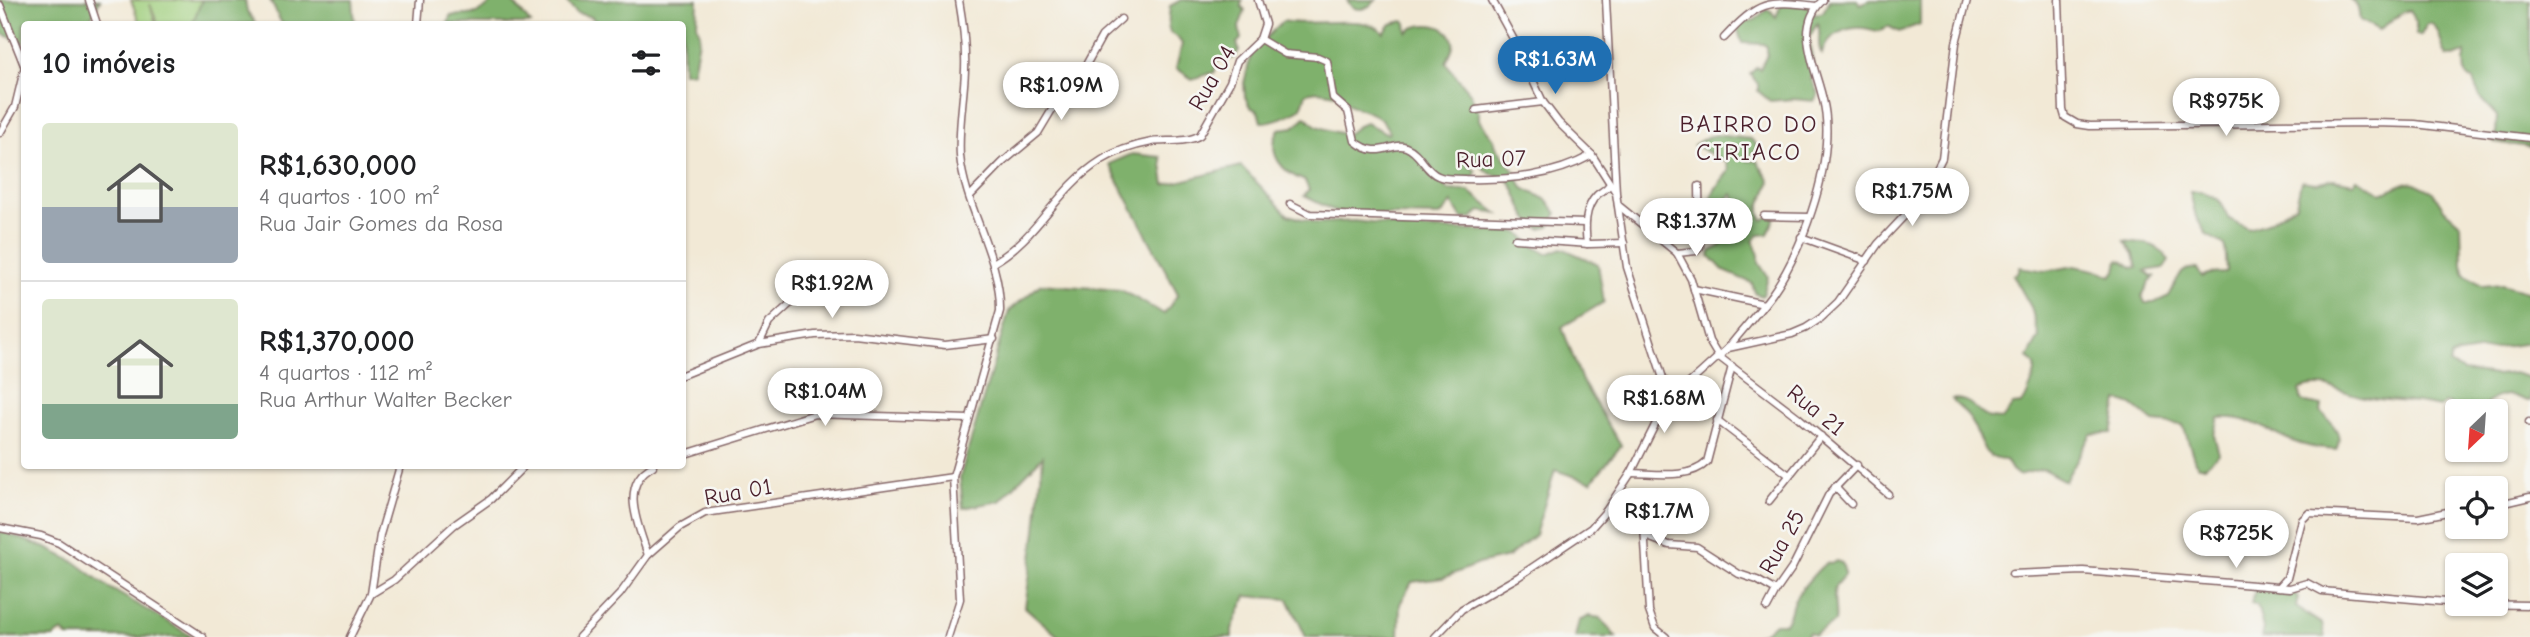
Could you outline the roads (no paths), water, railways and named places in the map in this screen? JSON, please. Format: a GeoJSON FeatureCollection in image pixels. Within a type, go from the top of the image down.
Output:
{"type":"FeatureCollection","features":[{"type":"Feature","properties":{"kind":"street"},"geometry":{"type":"LineString","coordinates":[[89,0],[96,21]]}},
{"type":"Feature","properties":{"kind":"street"},"geometry":{"type":"LineString","coordinates":[[418,21],[420,0]]}},
{"type":"Feature","properties":{"kind":"street"},"geometry":{"type":"LineString","coordinates":[[948,637],[960,599],[953,477],[994,339],[1001,298],[960,157],[965,48],[959,0]]}},
{"type":"Feature","properties":{"kind":"street","name":"Rua 04"},"geometry":{"type":"LineString","coordinates":[[993,263],[1012,252],[1026,239],[1060,194],[1102,159],[1151,142],[1197,138],[1230,82],[1237,61],[1260,39],[1265,24],[1258,0]]}},
{"type":"Feature","properties":{"kind":"street"},"geometry":{"type":"LineString","coordinates":[[1492,0],[1543,102],[1559,123],[1592,155],[1616,193]]}},
{"type":"Feature","properties":{"kind":"street"},"geometry":{"type":"LineString","coordinates":[[1606,0],[1616,193],[1633,288],[1670,400]]}},
{"type":"Feature","properties":{"kind":"street"},"geometry":{"type":"LineString","coordinates":[[1435,637],[1462,609],[1591,528],[1606,511],[1631,473],[1656,421],[1670,400],[1728,348],[1782,277],[1815,201],[1824,161],[1827,129],[1823,98],[1807,37],[1807,25],[1816,6],[1823,0]]}},
{"type":"Feature","properties":{"kind":"street"},"geometry":{"type":"LineString","coordinates":[[1728,348],[1792,334],[1821,318],[1838,302],[1888,233],[1923,196],[1942,158],[1956,43],[1967,0]]}},
{"type":"Feature","properties":{"kind":"street"},"geometry":{"type":"LineString","coordinates":[[2059,0],[2063,110],[2065,117],[2077,124],[2387,123],[2530,138]]}},
{"type":"Feature","properties":{"kind":"street"},"geometry":{"type":"LineString","coordinates":[[1724,38],[1748,13],[1766,4],[1784,1],[1816,6]]}},
{"type":"Feature","properties":{"kind":"street"},"geometry":{"type":"LineString","coordinates":[[0,5],[21,59]]}},
{"type":"Feature","properties":{"kind":"street"},"geometry":{"type":"LineString","coordinates":[[970,196],[1003,162],[1038,133],[1053,108],[1086,65],[1102,36],[1121,19]]}},
{"type":"Feature","properties":{"kind":"street","name":"Rua 07"},"geometry":{"type":"LineString","coordinates":[[1260,39],[1285,54],[1318,57],[1327,61],[1333,98],[1348,111],[1355,141],[1378,151],[1407,147],[1439,177],[1497,180],[1527,177],[1561,170],[1592,155]]}},
{"type":"Feature","properties":{"kind":"street"},"geometry":{"type":"LineString","coordinates":[[0,133],[15,107],[21,80]]}},
{"type":"Feature","properties":{"kind":"street"},"geometry":{"type":"LineString","coordinates":[[1476,110],[1543,102]]}},
{"type":"Feature","properties":{"kind":"street"},"geometry":{"type":"LineString","coordinates":[[1587,244],[1584,223],[1595,197],[1610,184]]}},
{"type":"Feature","properties":{"kind":"street"},"geometry":{"type":"LineString","coordinates":[[1677,253],[1696,251],[1700,247],[1699,186]]}},
{"type":"Feature","properties":{"kind":"street"},"geometry":{"type":"LineString","coordinates":[[1290,204],[1310,214],[1584,223]]}},
{"type":"Feature","properties":{"kind":"street"},"geometry":{"type":"LineString","coordinates":[[1618,205],[1677,253],[1686,267],[1709,341],[1718,356]]}},
{"type":"Feature","properties":{"kind":"street"},"geometry":{"type":"LineString","coordinates":[[1764,216],[1809,217]]}},
{"type":"Feature","properties":{"kind":"street"},"geometry":{"type":"LineString","coordinates":[[1801,237],[1867,261]]}},
{"type":"Feature","properties":{"kind":"street"},"geometry":{"type":"LineString","coordinates":[[1516,239],[1587,244],[1624,243]]}},
{"type":"Feature","properties":{"kind":"street"},"geometry":{"type":"LineString","coordinates":[[760,344],[769,323],[805,290],[835,286],[865,266]]}},
{"type":"Feature","properties":{"kind":"street"},"geometry":{"type":"LineString","coordinates":[[1694,289],[1764,304]]}},
{"type":"Feature","properties":{"kind":"street"},"geometry":{"type":"LineString","coordinates":[[686,373],[760,344],[835,333],[945,345],[994,339]]}},
{"type":"Feature","properties":{"kind":"street","name":"Rua 21"},"geometry":{"type":"LineString","coordinates":[[1718,356],[1857,465],[1888,494]]}},
{"type":"Feature","properties":{"kind":"street"},"geometry":{"type":"LineString","coordinates":[[1631,473],[1670,474],[1694,471],[1707,463],[1732,366]]}},
{"type":"Feature","properties":{"kind":"street"},"geometry":{"type":"LineString","coordinates":[[686,455],[815,414],[969,419]]}},
{"type":"Feature","properties":{"kind":"street"},"geometry":{"type":"LineString","coordinates":[[1717,420],[1789,475]]}},
{"type":"Feature","properties":{"kind":"street"},"geometry":{"type":"LineString","coordinates":[[1769,501],[1821,436]]}},
{"type":"Feature","properties":{"kind":"street","name":"Rua 25"},"geometry":{"type":"LineString","coordinates":[[1645,537],[1669,545],[1697,547],[1739,574],[1776,591],[1789,574],[1815,520],[1835,487],[1857,465]]}},
{"type":"Feature","properties":{"kind":"street"},"geometry":{"type":"LineString","coordinates":[[350,637],[371,594],[380,535],[399,469]]}},
{"type":"Feature","properties":{"kind":"street"},"geometry":{"type":"LineString","coordinates":[[371,594],[394,580],[454,525],[491,499],[521,469]]}},
{"type":"Feature","properties":{"kind":"street"},"geometry":{"type":"LineString","coordinates":[[646,469],[637,480],[633,505],[648,555]]}},
{"type":"Feature","properties":{"kind":"street","name":"Rua 01"},"geometry":{"type":"LineString","coordinates":[[579,637],[620,594],[648,555],[680,527],[705,513],[953,477]]}},
{"type":"Feature","properties":{"kind":"street"},"geometry":{"type":"LineString","coordinates":[[1835,487],[1851,504]]}},
{"type":"Feature","properties":{"kind":"street"},"geometry":{"type":"LineString","coordinates":[[2508,502],[2530,497]]}},
{"type":"Feature","properties":{"kind":"street"},"geometry":{"type":"LineString","coordinates":[[1606,511],[1642,524],[1651,619],[1655,628],[1667,637]]}},
{"type":"Feature","properties":{"kind":"street"},"geometry":{"type":"LineString","coordinates":[[2279,587],[2287,578],[2302,520],[2309,513],[2418,518],[2445,514]]}},
{"type":"Feature","properties":{"kind":"street"},"geometry":{"type":"LineString","coordinates":[[0,528],[41,536],[59,543],[203,637]]}},
{"type":"Feature","properties":{"kind":"street"},"geometry":{"type":"LineString","coordinates":[[2012,574],[2083,571],[2279,587],[2306,583],[2322,591],[2445,602]]}},
{"type":"Feature","properties":{"kind":"street"},"geometry":{"type":"LineString","coordinates":[[1767,608],[1776,591]]}},
{"type":"Feature","properties":{"kind":"street"},"geometry":{"type":"LineString","coordinates":[[2508,605],[2530,605]]}},
{"type":"Feature","properties":{"kind":"district","name":"BAIRRO DO CIRIACO"},"geometry":{"type":"Point","coordinates":[1749,138]}}]}
